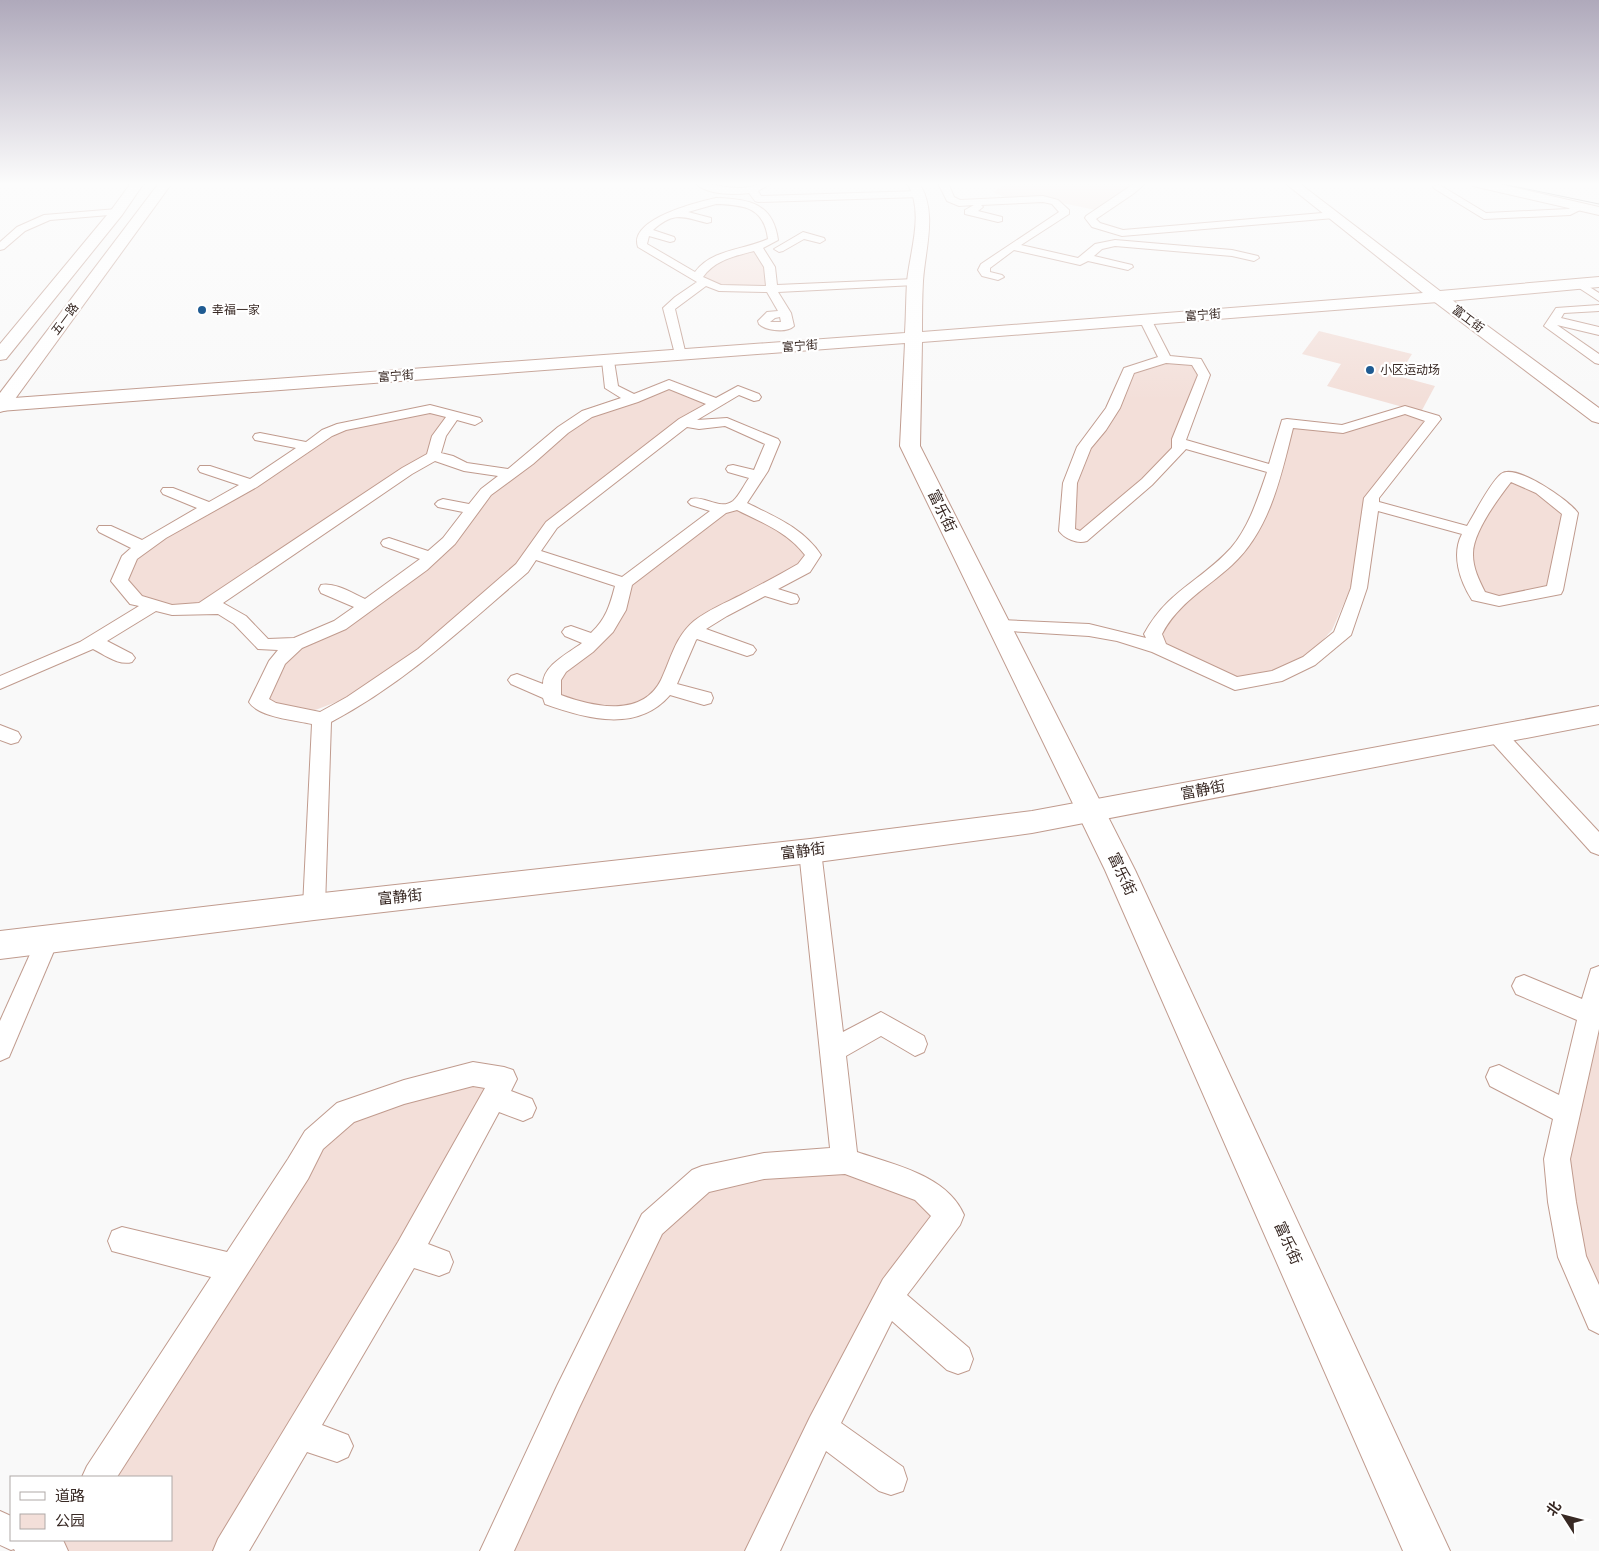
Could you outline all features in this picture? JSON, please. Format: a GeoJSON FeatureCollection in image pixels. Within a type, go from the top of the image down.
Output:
{"type":"FeatureCollection","features":[{"type":"Feature","properties":{"kind":"street","name":"五一路"},"geometry":{"type":"LineString","coordinates":[[0,355],[82,255]]}},
{"type":"Feature","properties":{"kind":"street","name":"五一路"},"geometry":{"type":"LineString","coordinates":[[0,405],[112,255]]}},
{"type":"Feature","properties":{"kind":"street","name":"富乐街"},"geometry":{"type":"LineString","coordinates":[[918,255],[915,282],[910,446],[1093,812],[1426,1551]]}},
{"type":"Feature","properties":{"kind":"street","name":"富工街"},"geometry":{"type":"LineString","coordinates":[[1386,255],[1599,417]]}},
{"type":"Feature","properties":{"kind":"street","name":"富宁街"},"geometry":{"type":"LineString","coordinates":[[0,405],[608,361],[1599,282]]}},
{"type":"Feature","properties":{"kind":"street","name":"富静街"},"geometry":{"type":"LineString","coordinates":[[0,945],[810,850],[1032,822],[1599,715]]}},
{"type":"Feature","properties":{"kind":"lane"},"geometry":{"type":"LineString","coordinates":[[659,255],[701,280],[718,288],[731,290],[915,282]]}},
{"type":"Feature","properties":{"kind":"lane"},"geometry":{"type":"LineString","coordinates":[[680,355],[669,308],[701,280],[707,265],[725,255]]}},
{"type":"Feature","properties":{"kind":"lane"},"geometry":{"type":"LineString","coordinates":[[771,255],[773,280],[771,289],[784,312],[817,287]]}},
{"type":"Feature","properties":{"kind":"lane"},"geometry":{"type":"LineString","coordinates":[[998,277],[986,274],[983,270],[1001,255]]}},
{"type":"Feature","properties":{"kind":"lane"},"geometry":{"type":"LineString","coordinates":[[1052,255],[1080,262],[1085,257],[1128,267]]}},
{"type":"Feature","properties":{"kind":"lane"},"geometry":{"type":"LineString","coordinates":[[1242,255],[1254,258]]}},
{"type":"Feature","properties":{"kind":"lane"},"geometry":{"type":"LineString","coordinates":[[1580,284],[1599,298]]}},
{"type":"Feature","properties":{"kind":"lane"},"geometry":{"type":"LineString","coordinates":[[682,297],[695,301]]}},
{"type":"Feature","properties":{"kind":"lane"},"geometry":{"type":"LineString","coordinates":[[1599,308],[1560,310],[1550,326],[1599,360]]}},
{"type":"Feature","properties":{"kind":"lane"},"geometry":{"type":"LineString","coordinates":[[1145,319],[1165,359]]}},
{"type":"Feature","properties":{"kind":"lane"},"geometry":{"type":"LineString","coordinates":[[1554,320],[1599,331]]}},
{"type":"Feature","properties":{"kind":"lane"},"geometry":{"type":"LineString","coordinates":[[1165,359],[1197,362],[1204,375],[1179,442],[1179,449],[1147,482],[1081,538],[1068,531],[1070,483],[1084,447],[1101,427],[1113,408],[1130,371],[1165,359]]}},
{"type":"Feature","properties":{"kind":"lane"},"geometry":{"type":"LineString","coordinates":[[608,361],[612,388],[632,399]]}},
{"type":"Feature","properties":{"kind":"lane"},"geometry":{"type":"LineString","coordinates":[[476,421],[430,409],[342,427],[327,433],[306,446],[278,468],[160,535],[130,556],[119,580],[136,600],[172,610],[221,608],[240,620],[264,646],[296,644],[340,625],[431,557],[449,542],[486,492],[528,461],[563,430],[587,414],[669,384],[717,403]]}},
{"type":"Feature","properties":{"kind":"lane"},"geometry":{"type":"LineString","coordinates":[[296,644],[278,661],[258,702],[272,709],[322,719],[354,702],[424,652],[522,568],[551,525],[684,422],[738,390],[754,397]]}},
{"type":"Feature","properties":{"kind":"lane"},"geometry":{"type":"LineString","coordinates":[[1000,626],[1089,630],[1119,636],[1158,648],[1235,684],[1276,677],[1309,661],[1342,635],[1359,588],[1372,498],[1434,419],[1404,410],[1343,429],[1287,423],[1275,470],[1257,519],[1238,550],[1210,577],[1169,608],[1156,626],[1153,634],[1158,648]]}},
{"type":"Feature","properties":{"kind":"lane"},"geometry":{"type":"LineString","coordinates":[[433,456],[439,436],[454,415]]}},
{"type":"Feature","properties":{"kind":"lane"},"geometry":{"type":"LineString","coordinates":[[684,422],[699,425],[727,422],[773,442],[761,471],[738,505],[721,510],[624,583],[616,610],[608,628],[560,668],[552,679],[552,699],[578,709],[622,714],[648,707],[666,687],[676,660],[693,632],[708,619],[804,568],[814,555],[806,543],[738,505]]}},
{"type":"Feature","properties":{"kind":"lane"},"geometry":{"type":"LineString","coordinates":[[260,437],[306,446]]}},
{"type":"Feature","properties":{"kind":"lane"},"geometry":{"type":"LineString","coordinates":[[1179,442],[1275,470]]}},
{"type":"Feature","properties":{"kind":"lane"},"geometry":{"type":"LineString","coordinates":[[204,608],[407,471],[433,456],[448,459],[464,467],[509,474]]}},
{"type":"Feature","properties":{"kind":"lane"},"geometry":{"type":"LineString","coordinates":[[205,469],[252,484]]}},
{"type":"Feature","properties":{"kind":"lane"},"geometry":{"type":"LineString","coordinates":[[733,469],[757,476]]}},
{"type":"Feature","properties":{"kind":"lane"},"geometry":{"type":"LineString","coordinates":[[1507,477],[1520,479],[1558,500],[1570,513],[1573,529],[1558,572],[1555,590],[1498,601],[1478,596],[1464,564],[1466,540],[1471,532],[1494,494],[1507,477]]}},
{"type":"Feature","properties":{"kind":"lane"},"geometry":{"type":"LineString","coordinates":[[168,491],[210,508]]}},
{"type":"Feature","properties":{"kind":"lane"},"geometry":{"type":"LineString","coordinates":[[696,502],[721,510]]}},
{"type":"Feature","properties":{"kind":"lane"},"geometry":{"type":"LineString","coordinates":[[443,504],[474,509]]}},
{"type":"Feature","properties":{"kind":"lane"},"geometry":{"type":"LineString","coordinates":[[1371,504],[1471,532]]}},
{"type":"Feature","properties":{"kind":"lane"},"geometry":{"type":"LineString","coordinates":[[105,529],[143,548]]}},
{"type":"Feature","properties":{"kind":"lane"},"geometry":{"type":"LineString","coordinates":[[656,538],[676,545]]}},
{"type":"Feature","properties":{"kind":"lane"},"geometry":{"type":"LineString","coordinates":[[389,543],[431,557]]}},
{"type":"Feature","properties":{"kind":"lane"},"geometry":{"type":"LineString","coordinates":[[532,553],[624,583]]}},
{"type":"Feature","properties":{"kind":"lane"},"geometry":{"type":"LineString","coordinates":[[1558,572],[1575,576]]}},
{"type":"Feature","properties":{"kind":"lane"},"geometry":{"type":"LineString","coordinates":[[327,590],[367,606]]}},
{"type":"Feature","properties":{"kind":"lane"},"geometry":{"type":"LineString","coordinates":[[764,590],[791,599]]}},
{"type":"Feature","properties":{"kind":"lane"},"geometry":{"type":"LineString","coordinates":[[0,682],[93,642],[154,605]]}},
{"type":"Feature","properties":{"kind":"lane"},"geometry":{"type":"LineString","coordinates":[[571,632],[594,641]]}},
{"type":"Feature","properties":{"kind":"lane"},"geometry":{"type":"LineString","coordinates":[[693,632],[747,650]]}},
{"type":"Feature","properties":{"kind":"lane"},"geometry":{"type":"LineString","coordinates":[[93,642],[126,658]]}},
{"type":"Feature","properties":{"kind":"lane"},"geometry":{"type":"LineString","coordinates":[[517,680],[552,695]]}},
{"type":"Feature","properties":{"kind":"lane"},"geometry":{"type":"LineString","coordinates":[[666,687],[704,698]]}},
{"type":"Feature","properties":{"kind":"lane"},"geometry":{"type":"LineString","coordinates":[[314,907],[322,719]]}},
{"type":"Feature","properties":{"kind":"lane"},"geometry":{"type":"LineString","coordinates":[[1496,734],[1599,846]]}},
{"type":"Feature","properties":{"kind":"lane"},"geometry":{"type":"LineString","coordinates":[[810,850],[845,1161]]}},
{"type":"Feature","properties":{"kind":"lane"},"geometry":{"type":"LineString","coordinates":[[0,1049],[48,939]]}},
{"type":"Feature","properties":{"kind":"lane"},"geometry":{"type":"LineString","coordinates":[[1599,976],[1557,1159],[1562,1202],[1572,1257],[1599,1319]]}},
{"type":"Feature","properties":{"kind":"lane"},"geometry":{"type":"LineString","coordinates":[[1524,986],[1590,1014]]}},
{"type":"Feature","properties":{"kind":"lane"},"geometry":{"type":"LineString","coordinates":[[832,1051],[881,1023],[915,1044]]}},
{"type":"Feature","properties":{"kind":"lane"},"geometry":{"type":"LineString","coordinates":[[99,1476],[298,1169],[314,1140],[346,1112],[404,1092],[473,1074],[504,1079],[408,1252],[230,1551]]}},
{"type":"Feature","properties":{"kind":"lane"},"geometry":{"type":"LineString","coordinates":[[1499,1077],[1568,1113]]}},
{"type":"Feature","properties":{"kind":"lane"},"geometry":{"type":"LineString","coordinates":[[494,1098],[523,1108]]}},
{"type":"Feature","properties":{"kind":"lane"},"geometry":{"type":"LineString","coordinates":[[497,1551],[568,1397],[652,1224],[702,1180],[764,1166],[845,1161],[924,1190],[950,1214],[893,1289],[821,1428],[768,1548]]}},
{"type":"Feature","properties":{"kind":"lane"},"geometry":{"type":"LineString","coordinates":[[122,1240],[234,1268]]}},
{"type":"Feature","properties":{"kind":"lane"},"geometry":{"type":"LineString","coordinates":[[408,1252],[439,1262]]}},
{"type":"Feature","properties":{"kind":"lane"},"geometry":{"type":"LineString","coordinates":[[888,1299],[958,1359]]}},
{"type":"Feature","properties":{"kind":"lane"},"geometry":{"type":"LineString","coordinates":[[821,1428],[891,1479]]}},
{"type":"Feature","properties":{"kind":"lane"},"geometry":{"type":"LineString","coordinates":[[300,1434],[338,1446]]}},
{"type":"Feature","properties":{"kind":"lane"},"geometry":{"type":"LineString","coordinates":[[28,1541],[51,1551]]}},
{"type":"Feature","properties":{"kind":"green space"},"geometry":{"type":"Polygon","coordinates":[[[730,255],[761,255],[764,260],[769,289],[731,289],[699,277],[720,258],[730,255]]]}},
{"type":"Feature","properties":{"kind":"green space","name":"小区运动场"},"geometry":{"type":"Polygon","coordinates":[[[1319,331],[1412,354],[1398,376],[1435,386],[1421,412],[1327,386],[1341,364],[1302,354],[1319,331]]]}},
{"type":"Feature","properties":{"kind":"green space"},"geometry":{"type":"Polygon","coordinates":[[[1165,360],[1195,363],[1201,374],[1177,448],[1081,536],[1070,531],[1073,484],[1087,448],[1131,372],[1165,360]]]}},
{"type":"Feature","properties":{"kind":"green space"},"geometry":{"type":"Polygon","coordinates":[[[669,386],[712,403],[547,522],[516,566],[423,647],[355,695],[302,715],[276,705],[266,698],[284,662],[298,647],[429,565],[491,492],[568,431],[592,415],[669,386]]]}},
{"type":"Feature","properties":{"kind":"green space"},"geometry":{"type":"Polygon","coordinates":[[[427,411],[447,417],[428,456],[201,605],[175,607],[143,599],[125,580],[137,556],[163,537],[318,442],[344,430],[427,411]]]}},
{"type":"Feature","properties":{"kind":"green space"},"geometry":{"type":"Polygon","coordinates":[[[1408,413],[1428,419],[1368,498],[1352,585],[1332,630],[1307,657],[1269,672],[1234,679],[1164,645],[1163,628],[1172,611],[1242,552],[1291,428],[1344,433],[1408,413]]]}},
{"type":"Feature","properties":{"kind":"green space"},"geometry":{"type":"Polygon","coordinates":[[[1509,479],[1519,480],[1567,512],[1552,588],[1497,598],[1481,594],[1468,541],[1509,479]]]}},
{"type":"Feature","properties":{"kind":"green space"},"geometry":{"type":"Polygon","coordinates":[[[736,508],[780,530],[809,555],[801,566],[708,616],[663,685],[646,703],[623,711],[558,698],[557,680],[592,648],[627,585],[724,511],[736,508]]]}},
{"type":"Feature","properties":{"kind":"green space"},"geometry":{"type":"Polygon","coordinates":[[[1599,1000],[1599,1305],[1577,1257],[1563,1162],[1599,1000]]]}},
{"type":"Feature","properties":{"kind":"green space"},"geometry":{"type":"Polygon","coordinates":[[[463,1082],[491,1084],[219,1551],[57,1551],[64,1541],[172,1541],[172,1476],[106,1476],[310,1163],[346,1120],[463,1082]]]}},
{"type":"Feature","properties":{"kind":"green space"},"geometry":{"type":"Polygon","coordinates":[[[765,1173],[848,1173],[919,1195],[938,1216],[753,1551],[508,1551],[659,1226],[706,1185],[765,1173]]]}},
{"type":"Feature","properties":{"kind":"place","name":"幸福一家"},"geometry":{"type":"Point","coordinates":[202,310]}},
{"type":"Feature","properties":{"kind":"place","name":"小区运动场"},"geometry":{"type":"Point","coordinates":[1370,370]}}]}
